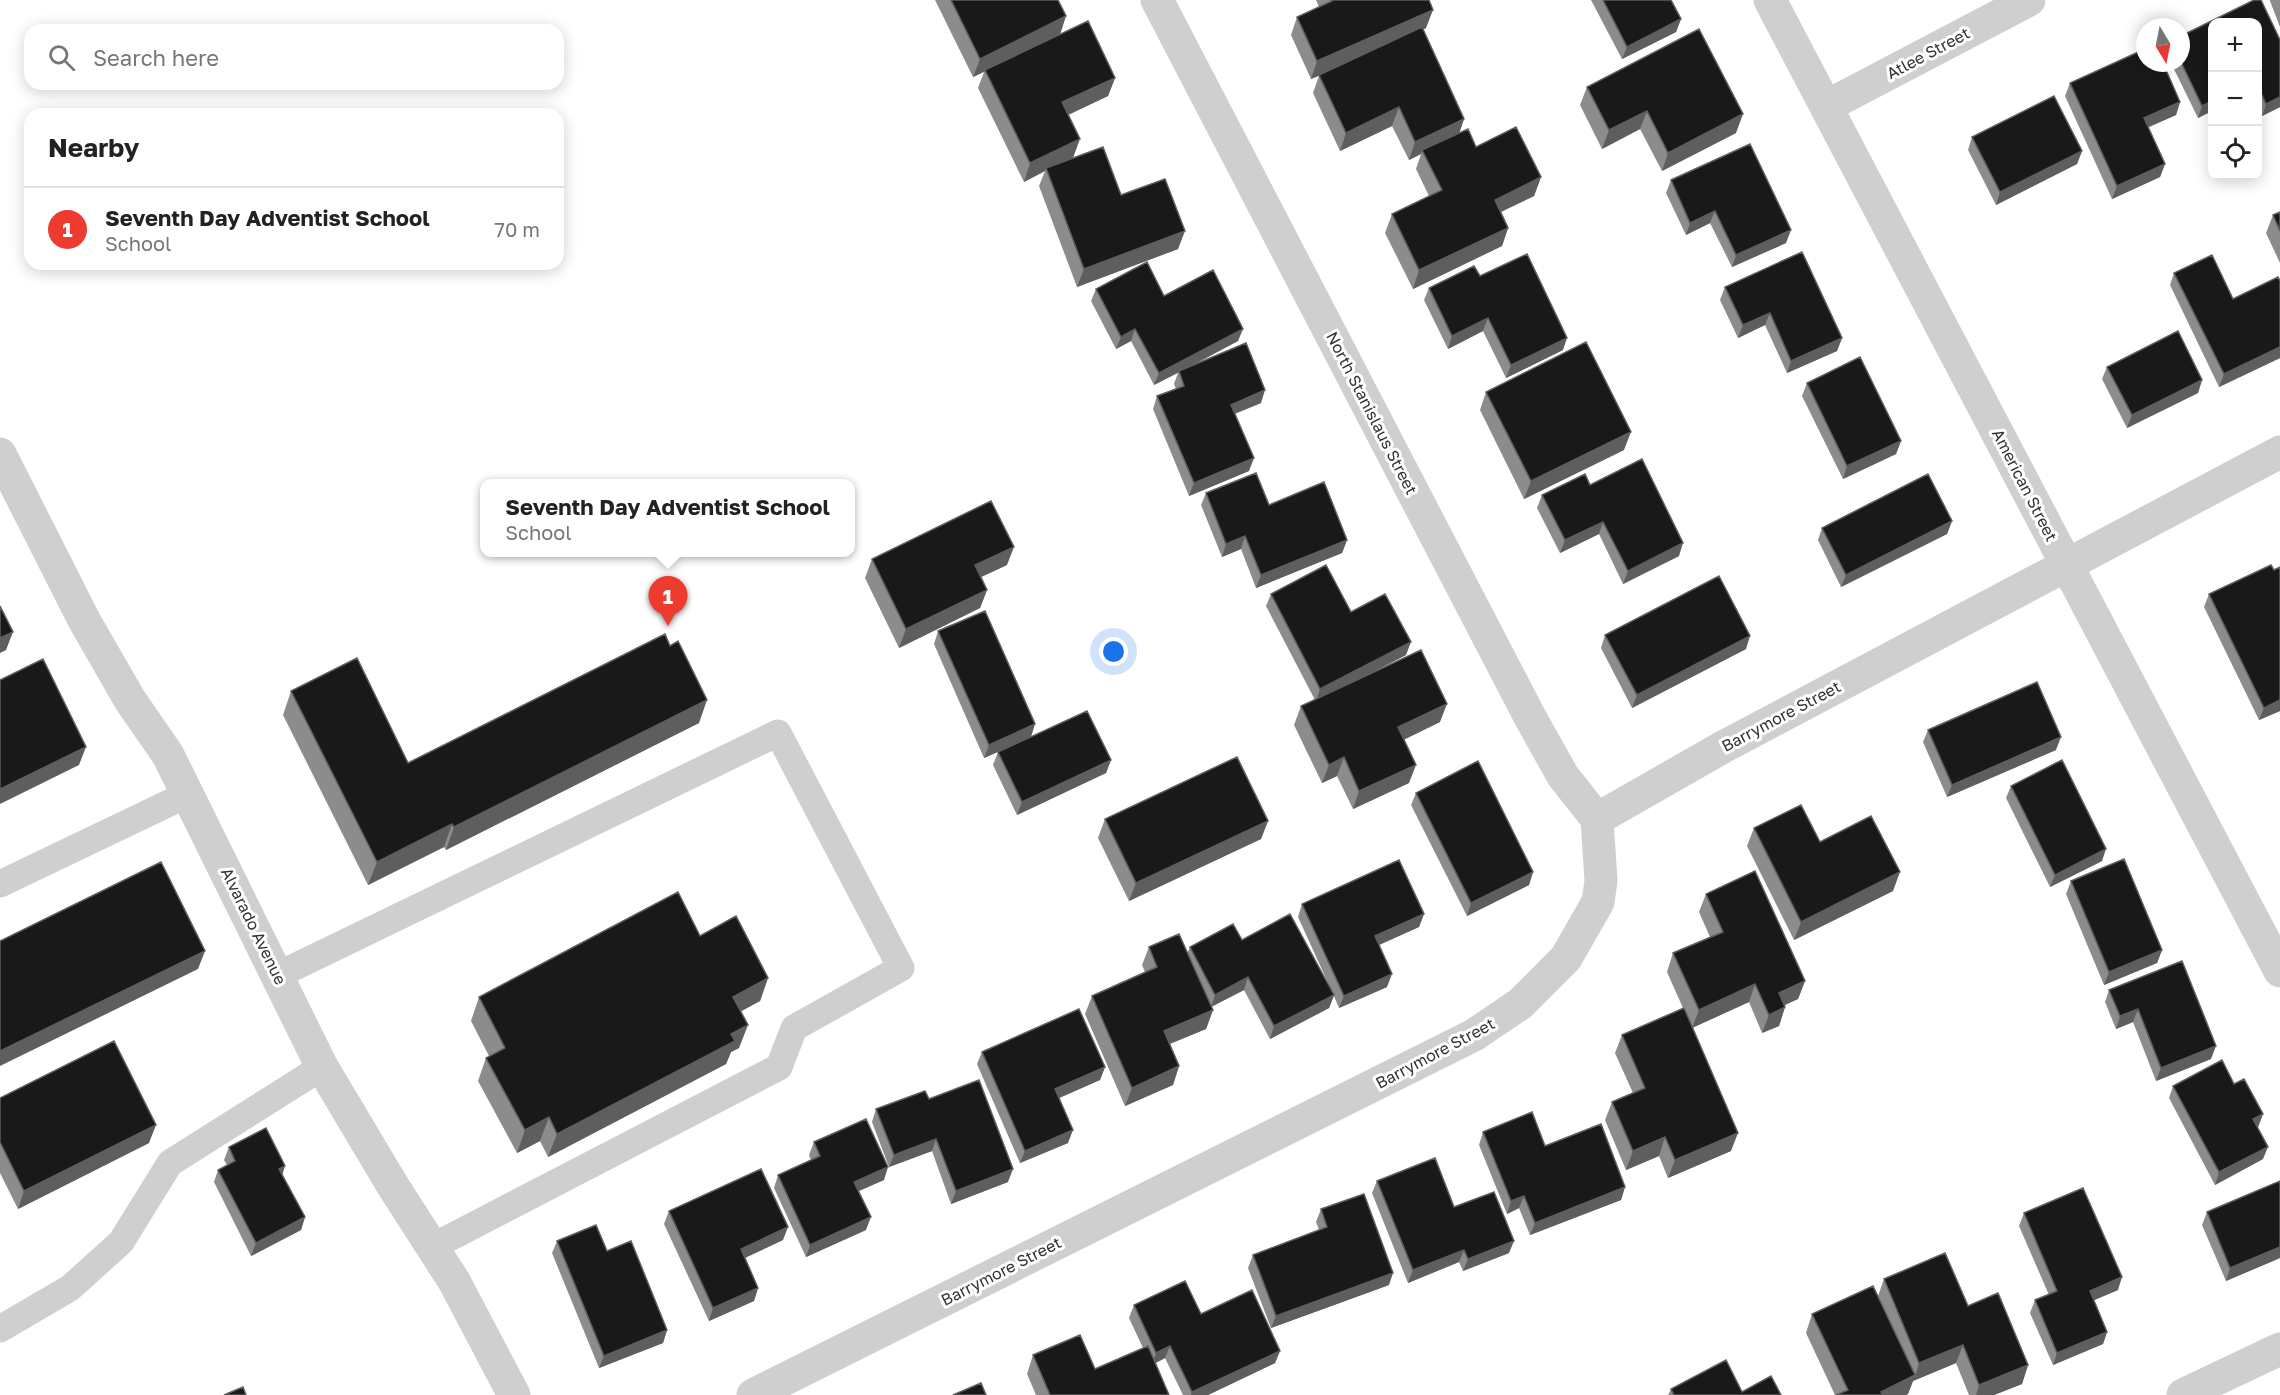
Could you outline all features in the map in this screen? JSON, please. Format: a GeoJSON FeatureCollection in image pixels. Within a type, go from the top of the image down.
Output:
{"type":"FeatureCollection","features":[{"type":"Feature","properties":{"kind":"street","name":"North Stanislaus Street"},"geometry":{"type":"LineString","coordinates":[[1157,0],[1531,719],[1563,776],[1597,819]]}},
{"type":"Feature","properties":{"kind":"street","name":"American Street"},"geometry":{"type":"LineString","coordinates":[[1770,0],[2280,971]]}},
{"type":"Feature","properties":{"kind":"street","name":"Atlee Street"},"geometry":{"type":"LineString","coordinates":[[1827,106],[2029,0]]}},
{"type":"Feature","properties":{"kind":"street","name":"Barrymore Street"},"geometry":{"type":"LineString","coordinates":[[753,1395],[1474,1035],[1520,1004],[1566,958],[1598,902],[1601,880],[1597,819],[1723,747],[2280,452]]}},
{"type":"Feature","properties":{"kind":"street","name":"Alvarado Avenue"},"geometry":{"type":"LineString","coordinates":[[2,462],[84,620],[130,700],[168,755],[322,1067],[454,1281],[514,1395]]}},
{"type":"Feature","properties":{"kind":"street"},"geometry":{"type":"LineString","coordinates":[[2183,1395],[2280,1349]]}},
{"type":"Feature","properties":{"kind":"lane"},"geometry":{"type":"LineString","coordinates":[[278,975],[778,733],[901,968],[794,1028],[779,1066],[432,1247]]}},
{"type":"Feature","properties":{"kind":"lane"},"geometry":{"type":"LineString","coordinates":[[0,885],[188,794]]}},
{"type":"Feature","properties":{"kind":"lane"},"geometry":{"type":"LineString","coordinates":[[0,1329],[70,1287],[120,1242],[170,1163],[322,1067]]}},
{"type":"Feature","properties":{"kind":"building"},"geometry":{"type":"Polygon","coordinates":[[[951,0],[1058,0],[1066,16],[980,59],[951,0]]]}},
{"type":"Feature","properties":{"kind":"building"},"geometry":{"type":"Polygon","coordinates":[[[1331,0],[1429,0],[1433,10],[1317,61],[1297,17],[1331,0]]]}},
{"type":"Feature","properties":{"kind":"building"},"geometry":{"type":"Polygon","coordinates":[[[1603,0],[1671,0],[1681,19],[1627,47],[1603,0]]]}},
{"type":"Feature","properties":{"kind":"building"},"geometry":{"type":"Polygon","coordinates":[[[2254,0],[2261,0],[2280,40],[2280,97],[2266,104],[2262,95],[2262,18],[2218,18],[2254,0]]]}},
{"type":"Feature","properties":{"kind":"building"},"geometry":{"type":"Polygon","coordinates":[[[1088,21],[1115,78],[1062,102],[1080,139],[1030,163],[985,70],[1088,21]]]}},
{"type":"Feature","properties":{"kind":"building"},"geometry":{"type":"Polygon","coordinates":[[[2208,23],[2208,103],[2202,106],[2186,72],[2190,72],[2190,32],[2208,23]]]}},
{"type":"Feature","properties":{"kind":"building"},"geometry":{"type":"Polygon","coordinates":[[[1422,27],[1464,119],[1415,142],[1399,107],[1346,133],[1319,75],[1422,27]]]}},
{"type":"Feature","properties":{"kind":"building"},"geometry":{"type":"Polygon","coordinates":[[[1699,29],[1743,114],[1668,153],[1647,111],[1609,130],[1587,87],[1699,29]]]}},
{"type":"Feature","properties":{"kind":"building"},"geometry":{"type":"Polygon","coordinates":[[[2136,53],[2136,72],[2167,72],[2180,102],[2144,118],[2165,164],[2117,186],[2070,83],[2136,53]]]}},
{"type":"Feature","properties":{"kind":"building"},"geometry":{"type":"Polygon","coordinates":[[[2054,96],[2082,151],[2000,192],[1972,137],[2054,96]]]}},
{"type":"Feature","properties":{"kind":"building"},"geometry":{"type":"Polygon","coordinates":[[[1516,127],[1541,177],[1495,200],[1508,228],[1419,270],[1392,214],[1442,190],[1422,150],[1468,129],[1476,147],[1516,127]]]}},
{"type":"Feature","properties":{"kind":"building"},"geometry":{"type":"Polygon","coordinates":[[[1750,144],[1791,230],[1736,255],[1715,211],[1690,223],[1671,180],[1750,144]]]}},
{"type":"Feature","properties":{"kind":"building"},"geometry":{"type":"Polygon","coordinates":[[[1103,147],[1121,195],[1165,179],[1185,231],[1084,269],[1046,168],[1103,147]]]}},
{"type":"Feature","properties":{"kind":"building"},"geometry":{"type":"Polygon","coordinates":[[[2280,212],[2280,231],[2273,215],[2280,212]]]}},
{"type":"Feature","properties":{"kind":"building"},"geometry":{"type":"Polygon","coordinates":[[[1802,252],[1842,338],[1791,361],[1770,313],[1743,325],[1725,287],[1802,252]]]}},
{"type":"Feature","properties":{"kind":"building"},"geometry":{"type":"Polygon","coordinates":[[[1527,254],[1567,338],[1511,365],[1488,318],[1452,336],[1429,288],[1474,266],[1480,276],[1527,254]]]}},
{"type":"Feature","properties":{"kind":"building"},"geometry":{"type":"Polygon","coordinates":[[[2212,255],[2233,299],[2278,277],[2280,281],[2280,347],[2224,374],[2174,273],[2212,255]]]}},
{"type":"Feature","properties":{"kind":"building"},"geometry":{"type":"Polygon","coordinates":[[[1147,262],[1164,296],[1213,270],[1243,329],[1159,373],[1135,329],[1121,337],[1096,289],[1147,262]]]}},
{"type":"Feature","properties":{"kind":"building"},"geometry":{"type":"Polygon","coordinates":[[[2178,331],[2202,380],[2132,415],[2107,367],[2178,331]]]}},
{"type":"Feature","properties":{"kind":"building"},"geometry":{"type":"Polygon","coordinates":[[[1586,342],[1631,432],[1531,481],[1486,392],[1586,342]]]}},
{"type":"Feature","properties":{"kind":"building"},"geometry":{"type":"Polygon","coordinates":[[[1246,343],[1265,390],[1231,405],[1254,458],[1194,483],[1157,396],[1184,386],[1179,371],[1246,343]]]}},
{"type":"Feature","properties":{"kind":"building"},"geometry":{"type":"Polygon","coordinates":[[[1860,357],[1901,441],[1847,466],[1807,383],[1860,357]]]}},
{"type":"Feature","properties":{"kind":"building"},"geometry":{"type":"Polygon","coordinates":[[[1642,459],[1683,543],[1628,571],[1603,522],[1565,540],[1542,495],[1585,474],[1590,485],[1642,459]]]}},
{"type":"Feature","properties":{"kind":"building"},"geometry":{"type":"Polygon","coordinates":[[[1256,473],[1269,505],[1324,482],[1347,540],[1261,575],[1245,536],[1226,544],[1206,493],[1256,473]]]}},
{"type":"Feature","properties":{"kind":"building"},"geometry":{"type":"Polygon","coordinates":[[[1928,474],[1952,521],[1846,575],[1822,528],[1928,474]]]}},
{"type":"Feature","properties":{"kind":"building"},"geometry":{"type":"Polygon","coordinates":[[[991,501],[1014,547],[975,565],[987,590],[906,629],[872,559],[991,501]]]}},
{"type":"Feature","properties":{"kind":"building"},"geometry":{"type":"Polygon","coordinates":[[[1326,565],[1351,612],[1385,594],[1411,642],[1320,689],[1271,594],[1326,565]]]}},
{"type":"Feature","properties":{"kind":"building"},"geometry":{"type":"Polygon","coordinates":[[[2271,565],[2274,570],[2280,567],[2280,700],[2264,708],[2209,594],[2271,565]]]}},
{"type":"Feature","properties":{"kind":"building"},"geometry":{"type":"Polygon","coordinates":[[[1719,576],[1750,636],[1637,695],[1605,635],[1719,576]]]}},
{"type":"Feature","properties":{"kind":"building"},"geometry":{"type":"Polygon","coordinates":[[[0,606],[13,632],[0,638],[0,606]]]}},
{"type":"Feature","properties":{"kind":"building"},"geometry":{"type":"Polygon","coordinates":[[[985,611],[1035,724],[989,745],[938,631],[985,611]]]}},
{"type":"Feature","properties":{"kind":"building"},"geometry":{"type":"Polygon","coordinates":[[[665,634],[670,646],[678,641],[707,700],[454,827],[452,824],[377,862],[291,691],[357,658],[408,763],[665,634]]]}},
{"type":"Feature","properties":{"kind":"building"},"geometry":{"type":"Polygon","coordinates":[[[1421,650],[1447,704],[1398,727],[1416,765],[1359,791],[1344,757],[1329,765],[1301,706],[1421,650]]]}},
{"type":"Feature","properties":{"kind":"building"},"geometry":{"type":"Polygon","coordinates":[[[43,659],[86,747],[0,789],[0,680],[43,659]]]}},
{"type":"Feature","properties":{"kind":"building"},"geometry":{"type":"Polygon","coordinates":[[[2037,682],[2061,737],[1952,785],[1928,730],[2037,682]]]}},
{"type":"Feature","properties":{"kind":"building"},"geometry":{"type":"Polygon","coordinates":[[[1087,711],[1111,760],[1022,802],[998,752],[1087,711]]]}},
{"type":"Feature","properties":{"kind":"building"},"geometry":{"type":"Polygon","coordinates":[[[1237,757],[1268,821],[1136,883],[1105,819],[1237,757]]]}},
{"type":"Feature","properties":{"kind":"building"},"geometry":{"type":"Polygon","coordinates":[[[2062,760],[2106,849],[2055,875],[2011,786],[2062,760]]]}},
{"type":"Feature","properties":{"kind":"building"},"geometry":{"type":"Polygon","coordinates":[[[1478,761],[1533,872],[1471,903],[1416,793],[1478,761]]]}},
{"type":"Feature","properties":{"kind":"building"},"geometry":{"type":"Polygon","coordinates":[[[1801,805],[1820,842],[1871,816],[1900,872],[1801,922],[1754,828],[1801,805]]]}},
{"type":"Feature","properties":{"kind":"building"},"geometry":{"type":"Polygon","coordinates":[[[2124,859],[2162,950],[2109,972],[2071,881],[2124,859]]]}},
{"type":"Feature","properties":{"kind":"building"},"geometry":{"type":"Polygon","coordinates":[[[1399,860],[1424,914],[1375,936],[1392,974],[1344,996],[1302,904],[1399,860]]]}},
{"type":"Feature","properties":{"kind":"building"},"geometry":{"type":"Polygon","coordinates":[[[161,862],[205,951],[0,1051],[0,941],[161,862]]]}},
{"type":"Feature","properties":{"kind":"building"},"geometry":{"type":"Polygon","coordinates":[[[1755,871],[1805,981],[1779,993],[1785,1007],[1769,1015],[1755,984],[1699,1010],[1673,953],[1723,932],[1706,894],[1755,871]]]}},
{"type":"Feature","properties":{"kind":"building"},"geometry":{"type":"Polygon","coordinates":[[[678,892],[700,936],[736,916],[768,978],[733,997],[748,1025],[731,1034],[735,1041],[557,1134],[549,1117],[525,1130],[486,1058],[505,1048],[479,997],[678,892]]]}},
{"type":"Feature","properties":{"kind":"building"},"geometry":{"type":"Polygon","coordinates":[[[1290,914],[1334,995],[1274,1026],[1248,977],[1215,995],[1190,947],[1233,924],[1242,940],[1290,914]]]}},
{"type":"Feature","properties":{"kind":"building"},"geometry":{"type":"Polygon","coordinates":[[[1179,934],[1213,1010],[1164,1031],[1179,1066],[1132,1088],[1092,996],[1157,967],[1149,947],[1179,934]]]}},
{"type":"Feature","properties":{"kind":"building"},"geometry":{"type":"Polygon","coordinates":[[[2182,961],[2216,1046],[2161,1068],[2138,1009],[2120,1016],[2109,990],[2182,961]]]}},
{"type":"Feature","properties":{"kind":"building"},"geometry":{"type":"Polygon","coordinates":[[[1684,1008],[1738,1133],[1675,1160],[1665,1137],[1633,1151],[1612,1102],[1645,1088],[1622,1035],[1684,1008]]]}},
{"type":"Feature","properties":{"kind":"building"},"geometry":{"type":"Polygon","coordinates":[[[1079,1009],[1105,1067],[1055,1089],[1073,1130],[1025,1151],[982,1052],[1079,1009]]]}},
{"type":"Feature","properties":{"kind":"building"},"geometry":{"type":"Polygon","coordinates":[[[114,1041],[156,1125],[24,1191],[0,1142],[0,1098],[114,1041]]]}},
{"type":"Feature","properties":{"kind":"building"},"geometry":{"type":"Polygon","coordinates":[[[2222,1060],[2234,1084],[2244,1079],[2263,1114],[2253,1119],[2268,1147],[2219,1172],[2173,1086],[2222,1060]]]}},
{"type":"Feature","properties":{"kind":"building"},"geometry":{"type":"Polygon","coordinates":[[[979,1080],[1013,1169],[956,1191],[936,1139],[894,1155],[876,1109],[925,1091],[929,1099],[979,1080]]]}},
{"type":"Feature","properties":{"kind":"building"},"geometry":{"type":"Polygon","coordinates":[[[1532,1112],[1545,1146],[1601,1124],[1625,1187],[1535,1223],[1524,1196],[1511,1201],[1483,1132],[1532,1112]]]}},
{"type":"Feature","properties":{"kind":"building"},"geometry":{"type":"Polygon","coordinates":[[[866,1119],[888,1167],[854,1182],[871,1217],[810,1245],[778,1175],[820,1156],[814,1142],[866,1119]]]}},
{"type":"Feature","properties":{"kind":"building"},"geometry":{"type":"Polygon","coordinates":[[[266,1128],[285,1166],[279,1169],[305,1217],[256,1243],[218,1170],[235,1161],[229,1147],[266,1128]]]}},
{"type":"Feature","properties":{"kind":"building"},"geometry":{"type":"Polygon","coordinates":[[[1435,1158],[1454,1207],[1494,1192],[1514,1241],[1468,1259],[1464,1250],[1413,1270],[1377,1181],[1435,1158]]]}},
{"type":"Feature","properties":{"kind":"building"},"geometry":{"type":"Polygon","coordinates":[[[761,1169],[788,1227],[741,1249],[758,1288],[713,1308],[669,1211],[761,1169]]]}},
{"type":"Feature","properties":{"kind":"building"},"geometry":{"type":"Polygon","coordinates":[[[2280,1181],[2280,1247],[2230,1268],[2207,1212],[2280,1181]]]}},
{"type":"Feature","properties":{"kind":"building"},"geometry":{"type":"Polygon","coordinates":[[[2083,1188],[2122,1277],[2090,1291],[2107,1332],[2057,1353],[2035,1300],[2057,1291],[2024,1213],[2083,1188]]]}},
{"type":"Feature","properties":{"kind":"building"},"geometry":{"type":"Polygon","coordinates":[[[1364,1194],[1393,1273],[1276,1316],[1253,1255],[1327,1227],[1321,1209],[1364,1194]]]}},
{"type":"Feature","properties":{"kind":"building"},"geometry":{"type":"Polygon","coordinates":[[[596,1225],[607,1251],[631,1241],[667,1330],[604,1356],[557,1241],[596,1225]]]}},
{"type":"Feature","properties":{"kind":"building"},"geometry":{"type":"Polygon","coordinates":[[[1945,1253],[1968,1306],[1998,1293],[2028,1365],[1979,1385],[1963,1345],[1919,1363],[1884,1279],[1945,1253]]]}},
{"type":"Feature","properties":{"kind":"building"},"geometry":{"type":"Polygon","coordinates":[[[1185,1281],[1201,1314],[1252,1290],[1280,1351],[1192,1392],[1170,1346],[1156,1353],[1134,1305],[1185,1281]]]}},
{"type":"Feature","properties":{"kind":"building"},"geometry":{"type":"Polygon","coordinates":[[[1873,1286],[1915,1375],[1881,1392],[1883,1395],[1836,1395],[1848,1390],[1812,1314],[1873,1286]]]}},
{"type":"Feature","properties":{"kind":"building"},"geometry":{"type":"Polygon","coordinates":[[[1080,1335],[1095,1369],[1148,1346],[1169,1395],[1050,1395],[1033,1355],[1080,1335]]]}},
{"type":"Feature","properties":{"kind":"building"},"geometry":{"type":"Polygon","coordinates":[[[1726,1360],[1742,1392],[1771,1376],[1781,1395],[1674,1395],[1671,1389],[1726,1360]]]}},
{"type":"Feature","properties":{"kind":"building"},"geometry":{"type":"Polygon","coordinates":[[[981,1383],[986,1395],[953,1395],[981,1383]]]}},
{"type":"Feature","properties":{"kind":"building"},"geometry":{"type":"Polygon","coordinates":[[[243,1387],[246,1395],[224,1395],[243,1387]]]}},
{"type":"Feature","properties":{"kind":"place","name":"Seventh Day Adventist School"},"geometry":{"type":"Point","coordinates":[668,626]}}]}
